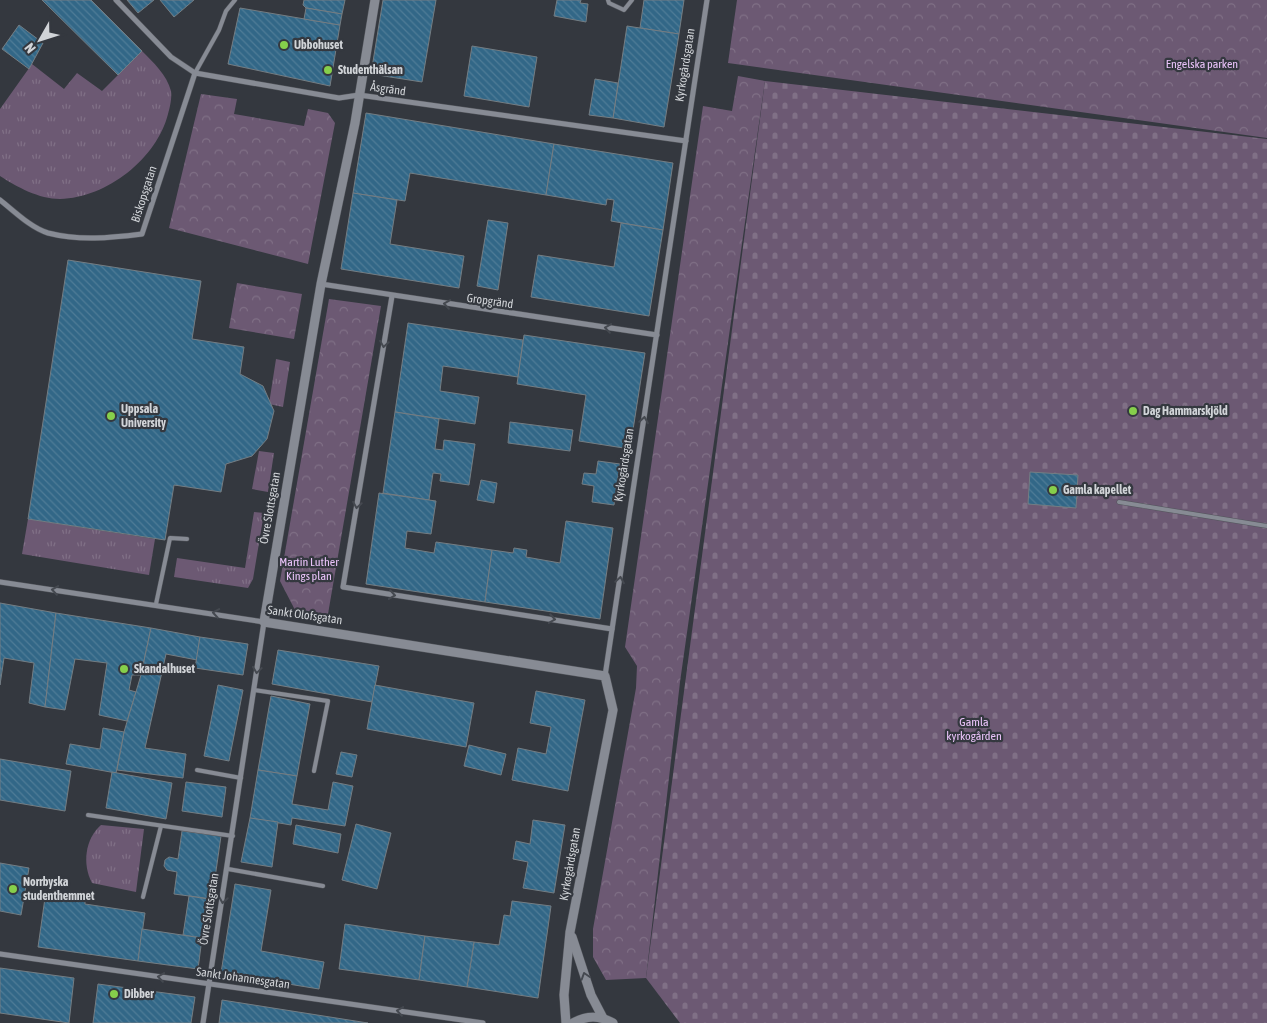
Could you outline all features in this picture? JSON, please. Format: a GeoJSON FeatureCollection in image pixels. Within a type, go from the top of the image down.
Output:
{"type":"FeatureCollection","features":[{"type":"Feature","properties":{"kind":"street","name":"Åsgränd"},"geometry":{"type":"LineString","coordinates":[[116,0],[171,57],[195,72],[339,98],[359,95],[686,141]]}},
{"type":"Feature","properties":{"kind":"street","name":"Övre Slottsgatan"},"geometry":{"type":"LineString","coordinates":[[203,1023],[228,869],[264,622],[321,284],[359,95],[375,0]]}},
{"type":"Feature","properties":{"kind":"street","name":"Kyrkogårdsgatan"},"geometry":{"type":"LineString","coordinates":[[566,1023],[564,995],[570,932],[612,710],[605,676],[707,0]]}},
{"type":"Feature","properties":{"kind":"street","name":"Biskopsgatan"},"geometry":{"type":"LineString","coordinates":[[0,200],[21,217],[47,232],[98,240],[142,234],[195,72]]}},
{"type":"Feature","properties":{"kind":"street","name":"Gropgränd"},"geometry":{"type":"LineString","coordinates":[[321,284],[656,335]]}},
{"type":"Feature","properties":{"kind":"street"},"geometry":{"type":"LineString","coordinates":[[392,296],[343,587],[612,629]]}},
{"type":"Feature","properties":{"kind":"street","name":"Sankt Olofsgatan"},"geometry":{"type":"LineString","coordinates":[[0,582],[156,604],[605,676]]}},
{"type":"Feature","properties":{"kind":"street","name":"Kyrkogårdsgatan"},"geometry":{"type":"LineString","coordinates":[[570,932],[592,995],[603,1018]]}},
{"type":"Feature","properties":{"kind":"street","name":"Sankt Johannesgatan"},"geometry":{"type":"LineString","coordinates":[[0,954],[483,1023]]}},
{"type":"Feature","properties":{"kind":"street"},"geometry":{"type":"LineString","coordinates":[[573,1023],[592,1016],[603,1018],[613,1023]]}},
{"type":"Feature","properties":{"kind":"lane"},"geometry":{"type":"LineString","coordinates":[[195,72],[219,30],[226,11],[235,0]]}},
{"type":"Feature","properties":{"kind":"lane"},"geometry":{"type":"LineString","coordinates":[[608,0],[609,3],[624,10],[632,0]]}},
{"type":"Feature","properties":{"kind":"lane"},"geometry":{"type":"LineString","coordinates":[[1119,502],[1267,526]]}},
{"type":"Feature","properties":{"kind":"lane"},"geometry":{"type":"LineString","coordinates":[[156,604],[170,538],[187,539]]}},
{"type":"Feature","properties":{"kind":"lane"},"geometry":{"type":"LineString","coordinates":[[254,690],[328,701],[314,772]]}},
{"type":"Feature","properties":{"kind":"lane"},"geometry":{"type":"LineString","coordinates":[[196,770],[241,778]]}},
{"type":"Feature","properties":{"kind":"lane"},"geometry":{"type":"LineString","coordinates":[[88,815],[233,836]]}},
{"type":"Feature","properties":{"kind":"lane"},"geometry":{"type":"LineString","coordinates":[[143,896],[161,826]]}},
{"type":"Feature","properties":{"kind":"lane"},"geometry":{"type":"LineString","coordinates":[[228,869],[322,886]]}},
{"type":"Feature","properties":{"kind":"green space","name":"Engelska parken"},"geometry":{"type":"Polygon","coordinates":[[[737,0],[1267,0],[1267,138],[728,63],[737,0]]]}},
{"type":"Feature","properties":{"kind":"green space"},"geometry":{"type":"Polygon","coordinates":[[[142,51],[159,69],[169,85],[171,100],[162,130],[153,146],[127,173],[95,191],[78,197],[60,199],[36,195],[0,176],[0,109],[32,64],[64,89],[77,73],[102,91],[142,51]]]}},
{"type":"Feature","properties":{"kind":"green space"},"geometry":{"type":"Polygon","coordinates":[[[738,76],[765,81],[680,682],[646,978],[606,980],[593,957],[593,929],[636,688],[637,666],[625,647],[703,106],[732,111],[738,76]]]}},
{"type":"Feature","properties":{"kind":"green space","name":"Gamla kyrkogården"},"geometry":{"type":"Polygon","coordinates":[[[765,81],[1267,139],[1267,1023],[680,1023],[646,978],[765,81]]]}},
{"type":"Feature","properties":{"kind":"green space"},"geometry":{"type":"Polygon","coordinates":[[[201,94],[237,99],[234,114],[304,126],[308,109],[328,113],[335,123],[308,264],[169,228],[201,94]]]}},
{"type":"Feature","properties":{"kind":"green space"},"geometry":{"type":"Polygon","coordinates":[[[237,283],[302,294],[294,339],[229,328],[237,283]]]}},
{"type":"Feature","properties":{"kind":"green space","name":"Martin Luther Kings plan"},"geometry":{"type":"Polygon","coordinates":[[[329,299],[381,306],[328,614],[295,610],[280,581],[329,299]]]}},
{"type":"Feature","properties":{"kind":"green space"},"geometry":{"type":"Polygon","coordinates":[[[276,359],[290,362],[283,407],[269,404],[276,359]]]}},
{"type":"Feature","properties":{"kind":"green space"},"geometry":{"type":"Polygon","coordinates":[[[259,451],[274,453],[268,492],[252,489],[259,451]]]}},
{"type":"Feature","properties":{"kind":"green space"},"geometry":{"type":"Polygon","coordinates":[[[254,512],[264,513],[253,579],[248,588],[174,577],[177,558],[245,568],[254,512]]]}},
{"type":"Feature","properties":{"kind":"green space"},"geometry":{"type":"Polygon","coordinates":[[[28,519],[155,539],[149,575],[22,554],[28,519]]]}},
{"type":"Feature","properties":{"kind":"green space"},"geometry":{"type":"Polygon","coordinates":[[[101,825],[144,829],[136,892],[92,883],[86,860],[88,844],[101,825]]]}},
{"type":"Feature","properties":{"kind":"building"},"geometry":{"type":"Polygon","coordinates":[[[42,0],[91,0],[142,51],[118,75],[42,0]]]}},
{"type":"Feature","properties":{"kind":"building"},"geometry":{"type":"Polygon","coordinates":[[[127,0],[154,0],[138,13],[127,0]]]}},
{"type":"Feature","properties":{"kind":"building"},"geometry":{"type":"Polygon","coordinates":[[[160,0],[194,0],[174,17],[160,0]]]}},
{"type":"Feature","properties":{"kind":"building"},"geometry":{"type":"Polygon","coordinates":[[[304,0],[345,0],[342,14],[306,8],[303,5],[304,0]]]}},
{"type":"Feature","properties":{"kind":"building"},"geometry":{"type":"Polygon","coordinates":[[[383,0],[436,0],[422,82],[371,74],[383,0]]]}},
{"type":"Feature","properties":{"kind":"building"},"geometry":{"type":"Polygon","coordinates":[[[557,0],[581,0],[580,3],[588,4],[586,22],[554,16],[557,0]]]}},
{"type":"Feature","properties":{"kind":"building"},"geometry":{"type":"Polygon","coordinates":[[[644,0],[684,0],[679,34],[640,28],[644,0]]]}},
{"type":"Feature","properties":{"kind":"building","name":"Ubbohuset"},"geometry":{"type":"Polygon","coordinates":[[[240,8],[340,25],[330,86],[228,64],[240,8]]]}},
{"type":"Feature","properties":{"kind":"building"},"geometry":{"type":"Polygon","coordinates":[[[306,8],[342,14],[340,25],[304,19],[306,8]]]}},
{"type":"Feature","properties":{"kind":"building"},"geometry":{"type":"Polygon","coordinates":[[[19,25],[43,43],[29,69],[2,49],[19,25]]]}},
{"type":"Feature","properties":{"kind":"building"},"geometry":{"type":"Polygon","coordinates":[[[627,26],[679,34],[664,127],[613,118],[627,26]]]}},
{"type":"Feature","properties":{"kind":"building"},"geometry":{"type":"Polygon","coordinates":[[[472,46],[537,57],[529,107],[464,96],[472,46]]]}},
{"type":"Feature","properties":{"kind":"building"},"geometry":{"type":"Polygon","coordinates":[[[595,79],[618,83],[613,118],[589,115],[595,79]]]}},
{"type":"Feature","properties":{"kind":"building"},"geometry":{"type":"Polygon","coordinates":[[[366,113],[554,144],[546,195],[410,173],[405,201],[353,193],[366,113]]]}},
{"type":"Feature","properties":{"kind":"building"},"geometry":{"type":"Polygon","coordinates":[[[554,144],[673,163],[663,230],[611,221],[614,200],[607,199],[606,205],[546,195],[554,144]]]}},
{"type":"Feature","properties":{"kind":"building"},"geometry":{"type":"Polygon","coordinates":[[[353,193],[397,200],[390,244],[464,256],[459,288],[341,269],[353,193]]]}},
{"type":"Feature","properties":{"kind":"building"},"geometry":{"type":"Polygon","coordinates":[[[488,220],[508,223],[498,290],[477,286],[488,220]]]}},
{"type":"Feature","properties":{"kind":"building"},"geometry":{"type":"Polygon","coordinates":[[[621,223],[663,230],[649,316],[531,297],[538,255],[614,267],[621,223]]]}},
{"type":"Feature","properties":{"kind":"building"},"geometry":{"type":"Polygon","coordinates":[[[68,260],[201,281],[192,339],[244,347],[240,374],[263,386],[274,411],[267,439],[252,456],[226,464],[221,492],[174,485],[165,540],[28,519],[68,260]]]}},
{"type":"Feature","properties":{"kind":"building"},"geometry":{"type":"Polygon","coordinates":[[[408,323],[523,340],[518,377],[443,366],[440,391],[479,397],[475,424],[395,412],[408,323]]]}},
{"type":"Feature","properties":{"kind":"building"},"geometry":{"type":"Polygon","coordinates":[[[524,335],[645,353],[630,449],[579,441],[586,395],[517,384],[524,335]]]}},
{"type":"Feature","properties":{"kind":"building"},"geometry":{"type":"Polygon","coordinates":[[[395,412],[439,419],[435,449],[443,450],[444,440],[475,444],[469,485],[440,481],[441,474],[433,473],[429,500],[383,493],[395,412]]]}},
{"type":"Feature","properties":{"kind":"building"},"geometry":{"type":"Polygon","coordinates":[[[510,422],[573,430],[570,451],[508,443],[510,422]]]}},
{"type":"Feature","properties":{"kind":"building"},"geometry":{"type":"Polygon","coordinates":[[[598,461],[620,464],[614,505],[592,502],[594,486],[582,484],[584,473],[596,474],[598,461]]]}},
{"type":"Feature","properties":{"kind":"building","name":"Gamla kapellet"},"geometry":{"type":"Polygon","coordinates":[[[1030,472],[1078,475],[1076,508],[1028,504],[1030,472]]]}},
{"type":"Feature","properties":{"kind":"building"},"geometry":{"type":"Polygon","coordinates":[[[481,480],[497,483],[494,503],[477,500],[481,480]]]}},
{"type":"Feature","properties":{"kind":"building"},"geometry":{"type":"Polygon","coordinates":[[[379,493],[436,501],[431,534],[407,531],[405,548],[434,553],[436,542],[492,550],[485,602],[366,584],[379,493]]]}},
{"type":"Feature","properties":{"kind":"building"},"geometry":{"type":"Polygon","coordinates":[[[566,521],[613,528],[600,619],[485,602],[492,550],[513,553],[514,548],[527,550],[526,557],[560,563],[566,521]]]}},
{"type":"Feature","properties":{"kind":"building"},"geometry":{"type":"Polygon","coordinates":[[[0,603],[56,613],[45,707],[29,703],[34,663],[4,658],[0,685],[0,603]]]}},
{"type":"Feature","properties":{"kind":"building","name":"Skandalhuset"},"geometry":{"type":"Polygon","coordinates":[[[56,613],[151,628],[141,675],[132,675],[129,690],[136,692],[127,721],[99,715],[107,663],[75,659],[65,710],[45,707],[56,613]]]}},
{"type":"Feature","properties":{"kind":"building"},"geometry":{"type":"Polygon","coordinates":[[[151,628],[200,637],[197,660],[166,654],[145,748],[186,754],[183,778],[117,770],[124,732],[141,675],[151,628]]]}},
{"type":"Feature","properties":{"kind":"building"},"geometry":{"type":"Polygon","coordinates":[[[200,637],[248,644],[243,675],[195,668],[200,637]]]}},
{"type":"Feature","properties":{"kind":"building"},"geometry":{"type":"Polygon","coordinates":[[[278,650],[379,666],[372,702],[272,684],[278,650]]]}},
{"type":"Feature","properties":{"kind":"building"},"geometry":{"type":"Polygon","coordinates":[[[218,685],[243,690],[229,761],[204,756],[218,685]]]}},
{"type":"Feature","properties":{"kind":"building"},"geometry":{"type":"Polygon","coordinates":[[[375,685],[474,703],[466,747],[367,729],[375,685]]]}},
{"type":"Feature","properties":{"kind":"building"},"geometry":{"type":"Polygon","coordinates":[[[536,691],[585,700],[568,791],[512,780],[518,748],[546,754],[551,727],[530,723],[536,691]]]}},
{"type":"Feature","properties":{"kind":"building"},"geometry":{"type":"Polygon","coordinates":[[[271,696],[310,704],[297,776],[258,770],[271,696]]]}},
{"type":"Feature","properties":{"kind":"building"},"geometry":{"type":"Polygon","coordinates":[[[103,728],[124,732],[116,773],[66,764],[70,744],[100,749],[103,728]]]}},
{"type":"Feature","properties":{"kind":"building"},"geometry":{"type":"Polygon","coordinates":[[[469,745],[506,754],[501,775],[464,766],[469,745]]]}},
{"type":"Feature","properties":{"kind":"building"},"geometry":{"type":"Polygon","coordinates":[[[341,752],[357,755],[352,777],[336,774],[341,752]]]}},
{"type":"Feature","properties":{"kind":"building"},"geometry":{"type":"Polygon","coordinates":[[[0,759],[71,771],[65,811],[0,800],[0,759]]]}},
{"type":"Feature","properties":{"kind":"building"},"geometry":{"type":"Polygon","coordinates":[[[258,770],[297,776],[292,804],[328,810],[333,782],[353,786],[345,826],[292,818],[291,825],[250,818],[258,770]]]}},
{"type":"Feature","properties":{"kind":"building"},"geometry":{"type":"Polygon","coordinates":[[[112,772],[172,783],[166,819],[106,808],[112,772]]]}},
{"type":"Feature","properties":{"kind":"building"},"geometry":{"type":"Polygon","coordinates":[[[186,782],[226,787],[222,817],[182,811],[186,782]]]}},
{"type":"Feature","properties":{"kind":"building"},"geometry":{"type":"Polygon","coordinates":[[[250,818],[278,822],[272,867],[241,862],[250,818]]]}},
{"type":"Feature","properties":{"kind":"building"},"geometry":{"type":"Polygon","coordinates":[[[533,820],[565,825],[554,893],[523,888],[528,862],[513,859],[516,841],[530,844],[533,820]]]}},
{"type":"Feature","properties":{"kind":"building"},"geometry":{"type":"Polygon","coordinates":[[[356,824],[391,833],[377,889],[342,880],[356,824]]]}},
{"type":"Feature","properties":{"kind":"building"},"geometry":{"type":"Polygon","coordinates":[[[296,825],[341,834],[338,853],[293,844],[296,825]]]}},
{"type":"Feature","properties":{"kind":"building"},"geometry":{"type":"Polygon","coordinates":[[[182,831],[221,836],[212,899],[174,894],[177,872],[167,870],[164,866],[165,860],[169,857],[178,859],[182,831]]]}},
{"type":"Feature","properties":{"kind":"building","name":"Norrbyska studenthemmet"},"geometry":{"type":"Polygon","coordinates":[[[0,863],[29,868],[21,915],[0,911],[0,863]]]}},
{"type":"Feature","properties":{"kind":"building"},"geometry":{"type":"Polygon","coordinates":[[[235,884],[271,890],[261,951],[324,962],[319,989],[221,973],[235,884]]]}},
{"type":"Feature","properties":{"kind":"building"},"geometry":{"type":"Polygon","coordinates":[[[71,895],[85,897],[85,904],[145,913],[138,961],[38,947],[45,898],[70,902],[71,895]]]}},
{"type":"Feature","properties":{"kind":"building"},"geometry":{"type":"Polygon","coordinates":[[[189,896],[208,899],[202,938],[183,935],[189,896]]]}},
{"type":"Feature","properties":{"kind":"building"},"geometry":{"type":"Polygon","coordinates":[[[512,901],[551,906],[538,998],[467,987],[474,942],[499,945],[504,915],[510,916],[512,901]]]}},
{"type":"Feature","properties":{"kind":"building"},"geometry":{"type":"Polygon","coordinates":[[[345,924],[425,936],[419,980],[339,969],[345,924]]]}},
{"type":"Feature","properties":{"kind":"building"},"geometry":{"type":"Polygon","coordinates":[[[142,929],[202,938],[198,969],[138,961],[142,929]]]}},
{"type":"Feature","properties":{"kind":"building"},"geometry":{"type":"Polygon","coordinates":[[[425,936],[474,942],[467,987],[419,980],[425,936]]]}},
{"type":"Feature","properties":{"kind":"building"},"geometry":{"type":"Polygon","coordinates":[[[0,968],[74,978],[69,1023],[0,1013],[0,968]]]}},
{"type":"Feature","properties":{"kind":"building"},"geometry":{"type":"Polygon","coordinates":[[[98,984],[195,997],[191,1023],[93,1023],[98,984]]]}},
{"type":"Feature","properties":{"kind":"building"},"geometry":{"type":"Polygon","coordinates":[[[222,1000],[368,1023],[219,1023],[222,1000]]]}},
{"type":"Feature","properties":{"kind":"place","name":"Ubbohuset"},"geometry":{"type":"Point","coordinates":[284,45]}},
{"type":"Feature","properties":{"kind":"place","name":"Studenthälsan"},"geometry":{"type":"Point","coordinates":[328,70]}},
{"type":"Feature","properties":{"kind":"place","name":"Dag Hammarskjöld"},"geometry":{"type":"Point","coordinates":[1133,411]}},
{"type":"Feature","properties":{"kind":"place","name":"Uppsala University"},"geometry":{"type":"Point","coordinates":[111,416]}},
{"type":"Feature","properties":{"kind":"place","name":"Gamla kapellet"},"geometry":{"type":"Point","coordinates":[1053,490]}},
{"type":"Feature","properties":{"kind":"place","name":"Skandalhuset"},"geometry":{"type":"Point","coordinates":[124,669]}},
{"type":"Feature","properties":{"kind":"place","name":"Norrbyska studenthemmet"},"geometry":{"type":"Point","coordinates":[13,889]}},
{"type":"Feature","properties":{"kind":"place","name":"Dibber"},"geometry":{"type":"Point","coordinates":[114,994]}}]}
